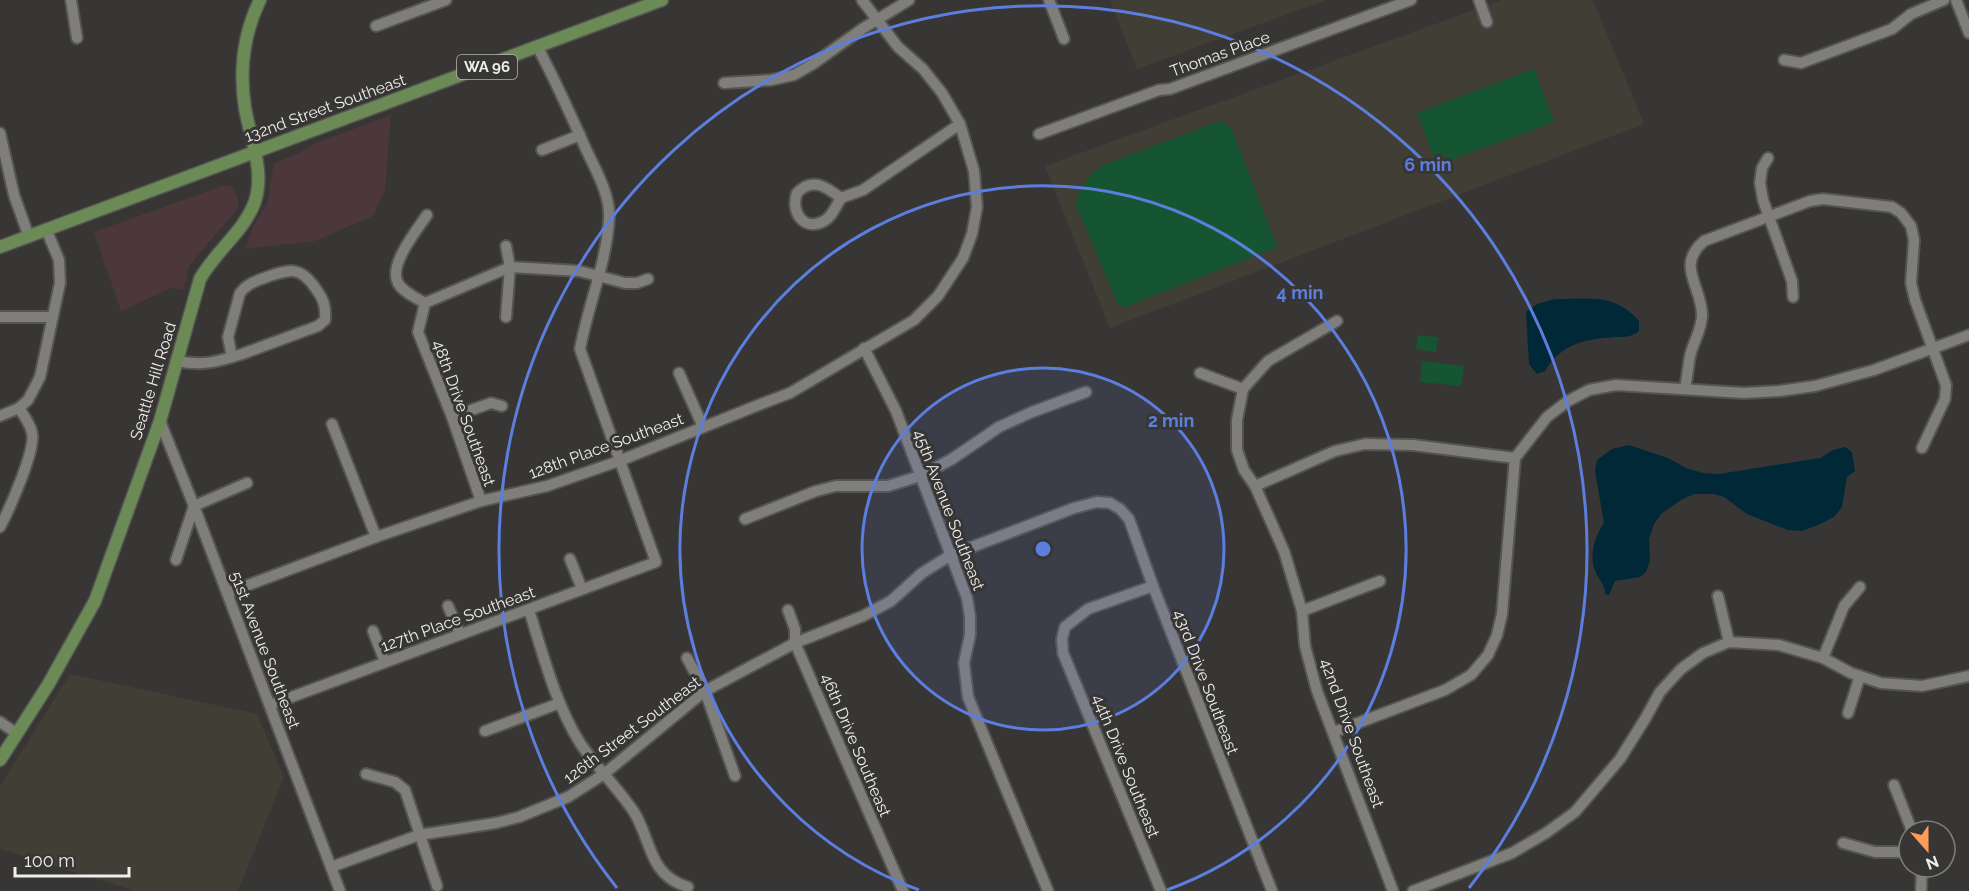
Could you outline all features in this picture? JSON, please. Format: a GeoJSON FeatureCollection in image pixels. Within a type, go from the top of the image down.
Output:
{"type":"FeatureCollection","features":[{"type":"Feature","properties":{"kind":"main road","name":"Seattle Hill Road"},"geometry":{"type":"LineString","coordinates":[[0,760],[48,685],[95,601],[160,421],[200,279],[254,204],[257,188],[255,151],[245,110],[242,60],[252,15],[260,0]]}},
{"type":"Feature","properties":{"kind":"main road","name":"132nd Street Southeast"},"geometry":{"type":"LineString","coordinates":[[0,247],[662,0]]}},
{"type":"Feature","properties":{"kind":"street"},"geometry":{"type":"LineString","coordinates":[[71,0],[77,38]]}},
{"type":"Feature","properties":{"kind":"street"},"geometry":{"type":"LineString","coordinates":[[376,26],[446,0]]}},
{"type":"Feature","properties":{"kind":"street","name":"128th Place Southeast"},"geometry":{"type":"LineString","coordinates":[[228,593],[376,537],[481,501],[547,486],[619,461],[790,393],[914,320],[938,296],[963,258],[972,234],[977,207],[974,171],[960,124],[942,93],[923,69],[898,47],[862,0]]}},
{"type":"Feature","properties":{"kind":"street"},"geometry":{"type":"LineString","coordinates":[[724,83],[771,80],[794,75],[909,0]]}},
{"type":"Feature","properties":{"kind":"street"},"geometry":{"type":"LineString","coordinates":[[1049,0],[1064,39]]}},
{"type":"Feature","properties":{"kind":"street","name":"Thomas Place"},"geometry":{"type":"LineString","coordinates":[[1039,134],[1159,90],[1179,86],[1412,0]]}},
{"type":"Feature","properties":{"kind":"street"},"geometry":{"type":"LineString","coordinates":[[1479,0],[1487,22]]}},
{"type":"Feature","properties":{"kind":"street"},"geometry":{"type":"LineString","coordinates":[[1784,60],[1801,63],[1882,33],[1892,29],[1924,7],[1944,0]]}},
{"type":"Feature","properties":{"kind":"street"},"geometry":{"type":"LineString","coordinates":[[1956,0],[1969,33]]}},
{"type":"Feature","properties":{"kind":"street"},"geometry":{"type":"LineString","coordinates":[[538,48],[558,85],[604,190],[610,217],[606,249],[580,349],[619,461]]}},
{"type":"Feature","properties":{"kind":"street"},"geometry":{"type":"LineString","coordinates":[[841,198],[824,186],[816,183],[808,184],[797,193],[794,206],[807,224],[826,220],[841,198],[863,190],[960,124]]}},
{"type":"Feature","properties":{"kind":"street"},"geometry":{"type":"LineString","coordinates":[[0,133],[14,195],[29,237]]}},
{"type":"Feature","properties":{"kind":"street"},"geometry":{"type":"LineString","coordinates":[[542,150],[580,135]]}},
{"type":"Feature","properties":{"kind":"street"},"geometry":{"type":"LineString","coordinates":[[1768,158],[1762,168],[1760,183],[1763,200],[1792,280],[1793,297]]}},
{"type":"Feature","properties":{"kind":"street"},"geometry":{"type":"LineString","coordinates":[[1685,389],[1690,356],[1702,318],[1701,301],[1690,269],[1690,259],[1695,248],[1704,241],[1810,201],[1823,199],[1892,207],[1901,213],[1911,226],[1914,240],[1911,283],[1946,385],[1945,399],[1922,448]]}},
{"type":"Feature","properties":{"kind":"street"},"geometry":{"type":"LineString","coordinates":[[427,214],[397,262],[396,274],[398,283],[411,295],[425,303],[510,267],[579,271],[625,283],[637,283],[648,279]]}},
{"type":"Feature","properties":{"kind":"street"},"geometry":{"type":"LineString","coordinates":[[0,416],[19,408],[28,400],[40,377],[60,283],[59,260],[46,229]]}},
{"type":"Feature","properties":{"kind":"street"},"geometry":{"type":"LineString","coordinates":[[506,246],[510,267],[506,317]]}},
{"type":"Feature","properties":{"kind":"street"},"geometry":{"type":"LineString","coordinates":[[176,361],[212,364],[232,357],[318,326],[325,320],[324,300],[308,277],[296,271],[277,273],[250,283],[240,293],[228,337],[232,357]]}},
{"type":"Feature","properties":{"kind":"street","name":"48th Drive Southeast"},"geometry":{"type":"LineString","coordinates":[[425,303],[418,332],[452,417],[481,501]]}},
{"type":"Feature","properties":{"kind":"street"},"geometry":{"type":"LineString","coordinates":[[0,317],[52,317]]}},
{"type":"Feature","properties":{"kind":"street"},"geometry":{"type":"LineString","coordinates":[[1200,373],[1243,389],[1268,361],[1337,321]]}},
{"type":"Feature","properties":{"kind":"street"},"geometry":{"type":"LineString","coordinates":[[1334,732],[1444,690],[1471,675],[1488,655],[1497,635],[1502,614],[1515,458],[1547,417],[1568,401],[1589,390],[1616,385],[1744,393],[1815,386],[1874,370],[1969,335]]}},
{"type":"Feature","properties":{"kind":"street","name":"45th Avenue Southeast"},"geometry":{"type":"LineString","coordinates":[[864,348],[896,411],[967,598],[970,635],[964,663],[968,697],[1048,891]]}},
{"type":"Feature","properties":{"kind":"street"},"geometry":{"type":"LineString","coordinates":[[679,373],[703,427]]}},
{"type":"Feature","properties":{"kind":"street","name":"42nd Drive Southeast"},"geometry":{"type":"LineString","coordinates":[[1243,389],[1237,420],[1238,450],[1244,470],[1255,486],[1284,551],[1302,611],[1305,646],[1314,681],[1393,891]]}},
{"type":"Feature","properties":{"kind":"street"},"geometry":{"type":"LineString","coordinates":[[745,519],[826,488],[888,486],[920,476],[952,459],[999,426],[1086,392]]}},
{"type":"Feature","properties":{"kind":"street"},"geometry":{"type":"LineString","coordinates":[[452,417],[491,403],[502,406]]}},
{"type":"Feature","properties":{"kind":"street"},"geometry":{"type":"LineString","coordinates":[[0,527],[8,513],[28,457],[33,435],[28,421],[19,408]]}},
{"type":"Feature","properties":{"kind":"street","name":"51st Avenue Southeast"},"geometry":{"type":"LineString","coordinates":[[160,421],[195,506],[340,891]]}},
{"type":"Feature","properties":{"kind":"street"},"geometry":{"type":"LineString","coordinates":[[332,424],[376,537]]}},
{"type":"Feature","properties":{"kind":"street"},"geometry":{"type":"LineString","coordinates":[[1255,486],[1335,451],[1365,444],[1413,445],[1515,458]]}},
{"type":"Feature","properties":{"kind":"street","name":"127th Place Southeast"},"geometry":{"type":"LineString","coordinates":[[270,705],[656,562],[619,461]]}},
{"type":"Feature","properties":{"kind":"street"},"geometry":{"type":"LineString","coordinates":[[176,560],[195,506],[247,483]]}},
{"type":"Feature","properties":{"kind":"street","name":"126th Street Southeast"},"geometry":{"type":"LineString","coordinates":[[331,867],[419,835],[496,823],[519,817],[568,797],[604,774],[705,691],[795,643],[863,616],[891,601],[922,573],[951,555],[1074,508],[1097,502]]}},
{"type":"Feature","properties":{"kind":"street","name":"43rd Drive Southeast"},"geometry":{"type":"LineString","coordinates":[[1097,502],[1110,503],[1129,519],[1272,891]]}},
{"type":"Feature","properties":{"kind":"street"},"geometry":{"type":"LineString","coordinates":[[570,559],[582,589]]}},
{"type":"Feature","properties":{"kind":"street"},"geometry":{"type":"LineString","coordinates":[[1302,611],[1380,581]]}},
{"type":"Feature","properties":{"kind":"street","name":"44th Drive Southeast"},"geometry":{"type":"LineString","coordinates":[[1153,586],[1088,609],[1074,618],[1065,627],[1063,653],[1161,891]]}},
{"type":"Feature","properties":{"kind":"street"},"geometry":{"type":"LineString","coordinates":[[1823,658],[1844,606],[1860,587]]}},
{"type":"Feature","properties":{"kind":"street"},"geometry":{"type":"LineString","coordinates":[[1718,596],[1729,642]]}},
{"type":"Feature","properties":{"kind":"street"},"geometry":{"type":"LineString","coordinates":[[448,606],[460,634]]}},
{"type":"Feature","properties":{"kind":"street"},"geometry":{"type":"LineString","coordinates":[[529,610],[560,703],[579,742],[634,813],[653,859],[670,880],[688,887]]}},
{"type":"Feature","properties":{"kind":"street","name":"46th Drive Southeast"},"geometry":{"type":"LineString","coordinates":[[788,610],[795,629],[795,643],[903,891]]}},
{"type":"Feature","properties":{"kind":"street"},"geometry":{"type":"LineString","coordinates":[[374,631],[385,662]]}},
{"type":"Feature","properties":{"kind":"street"},"geometry":{"type":"LineString","coordinates":[[1413,891],[1512,853],[1575,812],[1620,759],[1646,719],[1660,692],[1681,669],[1703,653],[1729,642],[1779,645],[1823,658],[1860,676],[1881,683],[1922,686],[1969,676]]}},
{"type":"Feature","properties":{"kind":"street"},"geometry":{"type":"LineString","coordinates":[[687,658],[705,691],[735,776]]}},
{"type":"Feature","properties":{"kind":"street"},"geometry":{"type":"LineString","coordinates":[[1848,713],[1860,676]]}},
{"type":"Feature","properties":{"kind":"street"},"geometry":{"type":"LineString","coordinates":[[485,731],[560,703]]}},
{"type":"Feature","properties":{"kind":"street"},"geometry":{"type":"LineString","coordinates":[[0,722],[16,733]]}},
{"type":"Feature","properties":{"kind":"street"},"geometry":{"type":"LineString","coordinates":[[366,774],[395,782],[405,790],[438,886]]}},
{"type":"Feature","properties":{"kind":"street"},"geometry":{"type":"LineString","coordinates":[[1894,785],[1907,819]]}},
{"type":"Feature","properties":{"kind":"street"},"geometry":{"type":"LineString","coordinates":[[1843,843],[1875,852],[1897,852]]}},
{"type":"Feature","properties":{"kind":"shaded area"},"geometry":{"type":"Polygon","coordinates":[[[1110,0],[1326,0],[1137,69],[1110,0]]]}},
{"type":"Feature","properties":{"kind":"shaded area"},"geometry":{"type":"Polygon","coordinates":[[[1501,0],[1593,0],[1644,124],[1110,328],[1045,166],[1501,0]]]}},
{"type":"Feature","properties":{"kind":"shaded area"},"geometry":{"type":"Polygon","coordinates":[[[391,115],[385,190],[373,216],[315,241],[245,249],[253,227],[267,204],[274,163],[299,153],[311,145],[391,115]]]}},
{"type":"Feature","properties":{"kind":"shaded area"},"geometry":{"type":"Polygon","coordinates":[[[225,185],[233,187],[239,201],[238,208],[189,266],[183,290],[171,288],[121,311],[94,232],[225,185]]]}},
{"type":"Feature","properties":{"kind":"shaded area"},"geometry":{"type":"Polygon","coordinates":[[[70,674],[257,714],[284,777],[238,891],[135,891],[0,849],[0,786],[70,674]]]}},
{"type":"Feature","properties":{"kind":"green space"},"geometry":{"type":"Polygon","coordinates":[[[1534,69],[1554,122],[1437,165],[1417,113],[1534,69]]]}},
{"type":"Feature","properties":{"kind":"green space"},"geometry":{"type":"Polygon","coordinates":[[[1220,121],[1231,127],[1277,247],[1125,307],[1118,304],[1076,205],[1082,187],[1093,173],[1104,165],[1220,121]]]}},
{"type":"Feature","properties":{"kind":"green space"},"geometry":{"type":"Polygon","coordinates":[[[1418,335],[1438,337],[1436,352],[1416,349],[1418,335]]]}},
{"type":"Feature","properties":{"kind":"green space"},"geometry":{"type":"Polygon","coordinates":[[[1422,361],[1464,366],[1461,386],[1420,382],[1422,361]]]}},
{"type":"Feature","properties":{"kind":"water"},"geometry":{"type":"Polygon","coordinates":[[[1555,299],[1590,299],[1611,302],[1630,312],[1639,321],[1639,331],[1628,336],[1594,339],[1575,344],[1559,354],[1545,371],[1537,374],[1529,364],[1526,312],[1537,304],[1555,299]]]}},
{"type":"Feature","properties":{"kind":"water"},"geometry":{"type":"Polygon","coordinates":[[[1629,445],[1668,458],[1686,468],[1703,473],[1719,474],[1820,458],[1833,450],[1845,447],[1852,452],[1855,471],[1847,477],[1842,507],[1834,517],[1802,531],[1788,530],[1747,514],[1724,497],[1714,494],[1694,494],[1681,500],[1661,514],[1654,524],[1649,539],[1650,560],[1646,572],[1640,577],[1615,581],[1609,595],[1605,594],[1593,560],[1595,540],[1604,523],[1595,471],[1597,460],[1612,449],[1629,445]]]}}]}
